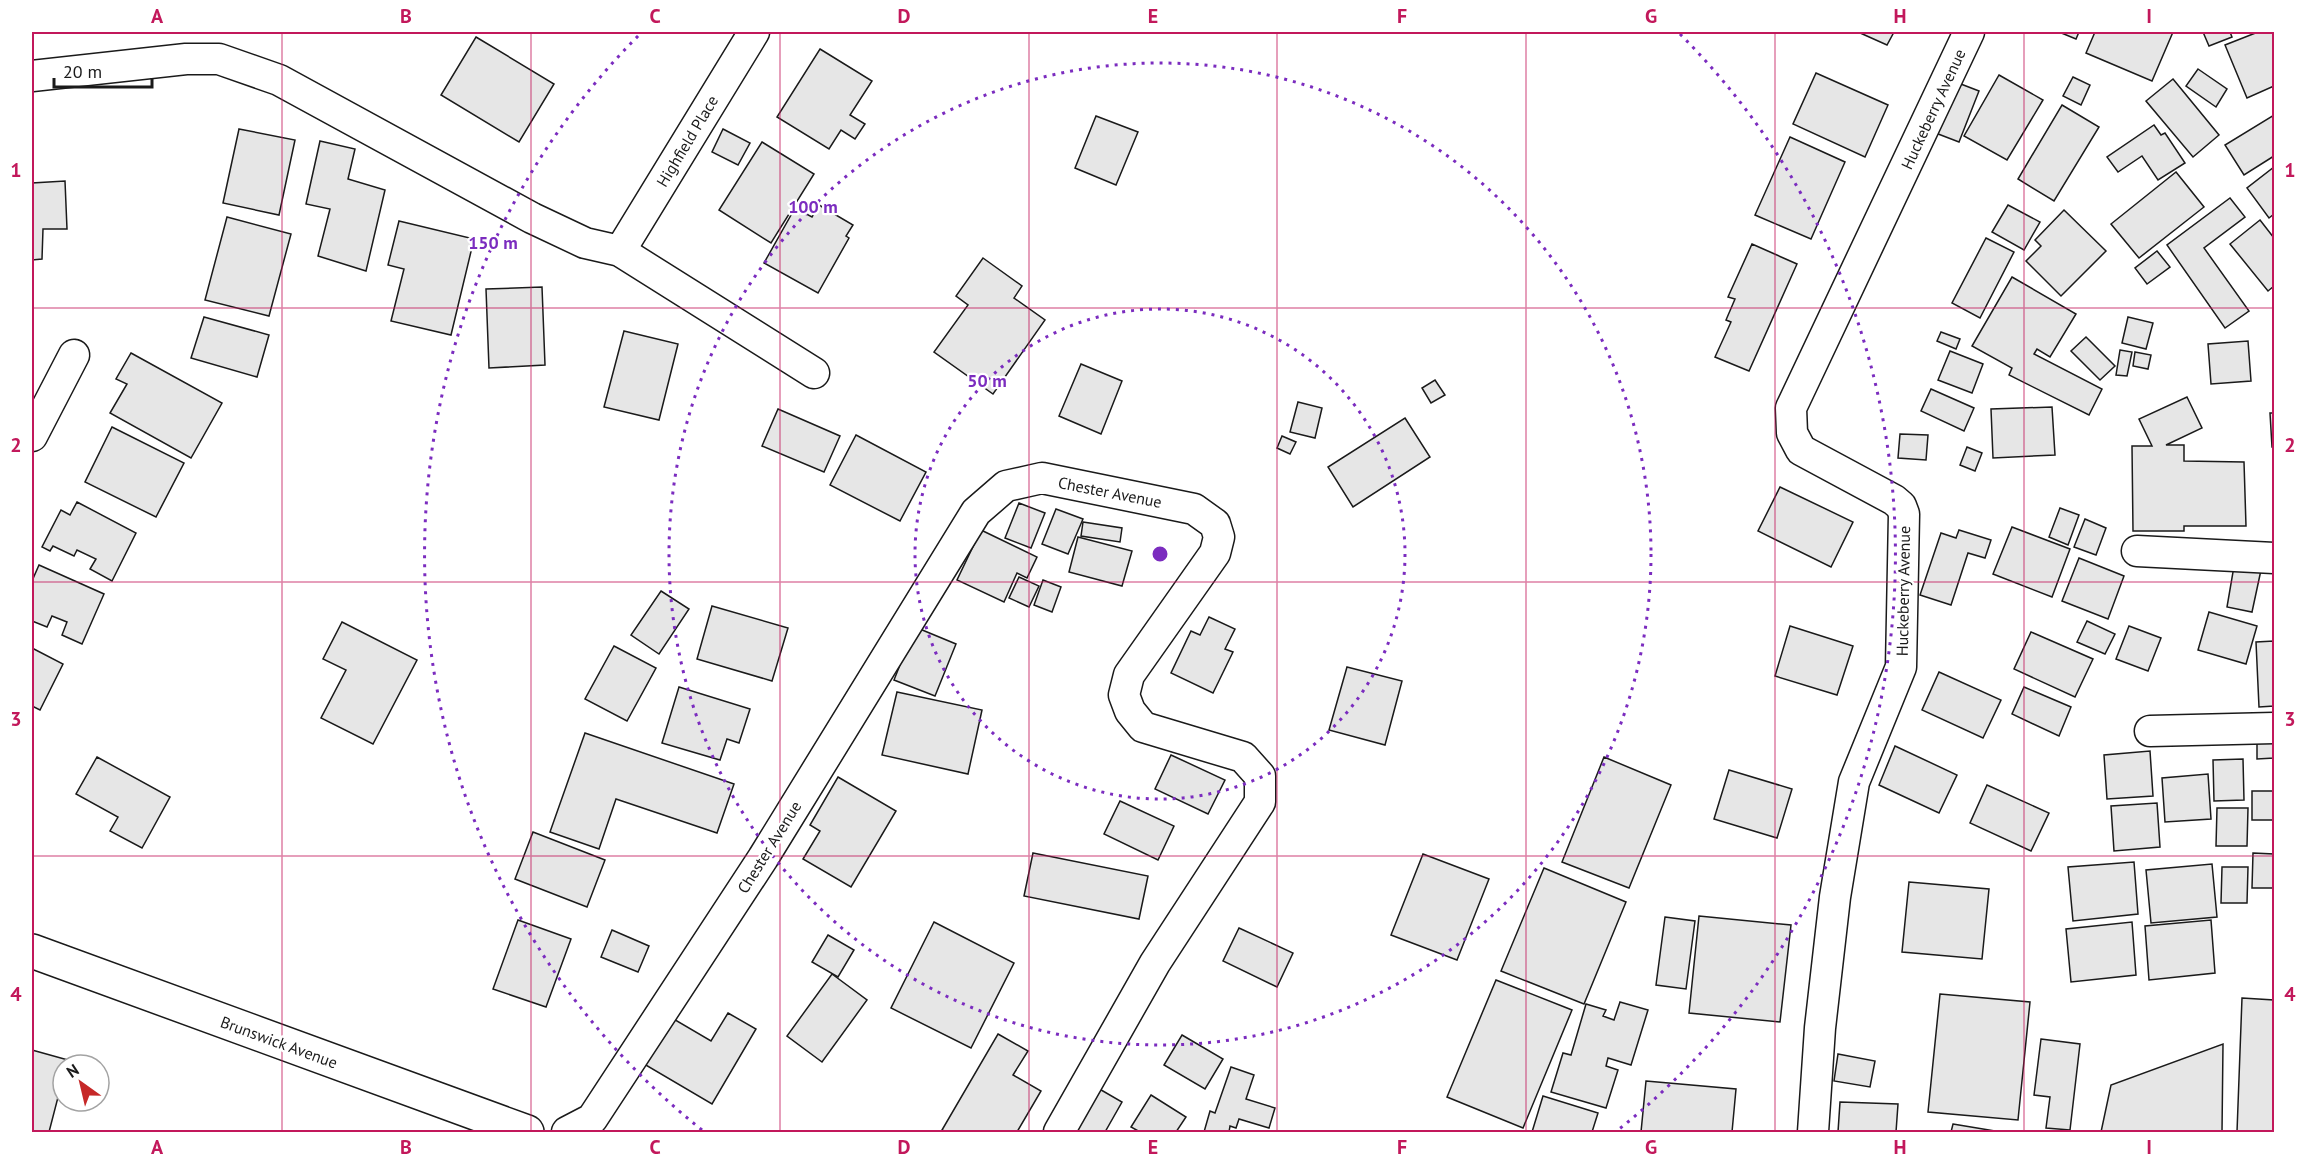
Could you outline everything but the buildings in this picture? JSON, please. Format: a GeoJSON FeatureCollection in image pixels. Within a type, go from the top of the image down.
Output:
{"type":"FeatureCollection","features":[{"type":"Feature","properties":{"kind":"main road","name":"Brunswick Avenue"},"geometry":{"type":"LineString","coordinates":[[32,951],[527,1132]]}},
{"type":"Feature","properties":{"kind":"street","name":"Highfield Place"},"geometry":{"type":"LineString","coordinates":[[620,251],[754,32]]}},
{"type":"Feature","properties":{"kind":"street","name":"Huckeberry Avenue"},"geometry":{"type":"LineString","coordinates":[[1813,1132],[1820,1028],[1835,897],[1854,782],[1901,668],[1904,514],[1901,506],[1894,500],[1801,450],[1792,433],[1791,408],[1969,32]]}},
{"type":"Feature","properties":{"kind":"street"},"geometry":{"type":"LineString","coordinates":[[32,76],[186,59],[219,59],[279,80],[532,218],[585,243],[620,251],[814,373]]}},
{"type":"Feature","properties":{"kind":"street"},"geometry":{"type":"LineString","coordinates":[[32,436],[74,355]]}},
{"type":"Feature","properties":{"kind":"street","name":"Chester Avenue"},"geometry":{"type":"LineString","coordinates":[[567,1132],[592,1119],[763,858],[976,512],[1006,486],[1042,478],[1194,509],[1215,525],[1220,537],[1215,553],[1130,675],[1124,695],[1130,711],[1143,727],[1243,757],[1260,776],[1260,802],[1155,963],[1059,1132]]}},
{"type":"Feature","properties":{"kind":"street"},"geometry":{"type":"LineString","coordinates":[[2137,551],[2274,558]]}},
{"type":"Feature","properties":{"kind":"street"},"geometry":{"type":"LineString","coordinates":[[2150,731],[2274,728]]}}]}
